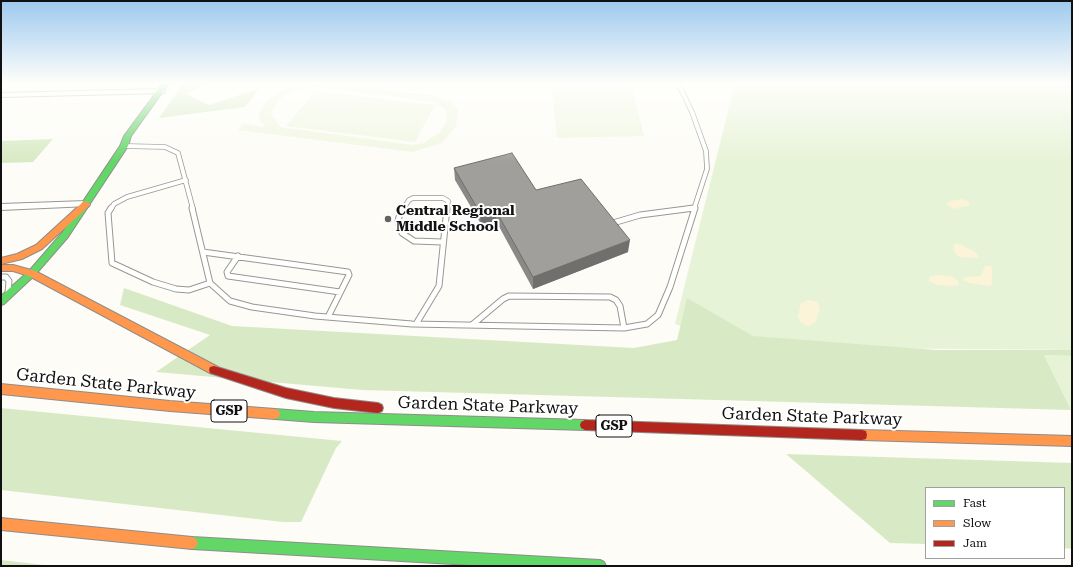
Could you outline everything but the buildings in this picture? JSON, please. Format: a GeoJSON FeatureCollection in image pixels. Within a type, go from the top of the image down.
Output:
{"type":"FeatureCollection","features":[{"type":"Feature","properties":{"kind":"main road"},"geometry":{"type":"LineString","coordinates":[[4,298],[32,273],[65,235],[124,146],[128,136],[147,109]]}},
{"type":"Feature","properties":{"kind":"main road"},"geometry":{"type":"LineString","coordinates":[[1,261],[19,257],[39,247],[86,204]]}},
{"type":"Feature","properties":{"kind":"main road"},"geometry":{"type":"LineString","coordinates":[[1,268],[12,268],[32,273],[217,371],[261,386],[298,396],[334,403],[385,408]]}},
{"type":"Feature","properties":{"kind":"main road","name":"Garden State Parkway"},"geometry":{"type":"LineString","coordinates":[[1,389],[170,406],[314,417],[458,420],[878,436],[1072,441]]}},
{"type":"Feature","properties":{"kind":"main road"},"geometry":{"type":"LineString","coordinates":[[399,410],[458,420]]}},
{"type":"Feature","properties":{"kind":"main road"},"geometry":{"type":"LineString","coordinates":[[1,524],[217,546],[600,566]]}},
{"type":"Feature","properties":{"kind":"street"},"geometry":{"type":"LineString","coordinates":[[1,207],[86,204]]}},
{"type":"Feature","properties":{"kind":"lane"},"geometry":{"type":"LineString","coordinates":[[124,146],[155,146],[172,149],[178,153],[186,180],[210,283],[230,301],[252,307],[328,317],[416,324],[624,328],[647,324],[658,315],[670,287],[707,169],[706,151],[691,109]]}},
{"type":"Feature","properties":{"kind":"lane"},"geometry":{"type":"LineString","coordinates":[[186,180],[127,197],[114,204],[108,213],[112,263],[153,282],[176,289],[189,290],[210,283]]}},
{"type":"Feature","properties":{"kind":"lane"},"geometry":{"type":"LineString","coordinates":[[416,324],[439,286],[448,201],[443,198],[413,198],[409,200],[400,213],[398,221],[402,233],[414,241],[443,242]]}},
{"type":"Feature","properties":{"kind":"lane"},"geometry":{"type":"LineString","coordinates":[[613,223],[640,215],[695,208]]}},
{"type":"Feature","properties":{"kind":"lane"},"geometry":{"type":"LineString","coordinates":[[203,252],[346,271],[349,275],[328,317]]}},
{"type":"Feature","properties":{"kind":"lane"},"geometry":{"type":"LineString","coordinates":[[238,256],[227,272],[228,276],[340,292]]}},
{"type":"Feature","properties":{"kind":"lane"},"geometry":{"type":"LineString","coordinates":[[1,276],[6,277],[9,281],[4,298]]}},
{"type":"Feature","properties":{"kind":"lane"},"geometry":{"type":"LineString","coordinates":[[472,325],[503,298],[509,296],[610,297],[616,300],[620,306],[624,328]]}},
{"type":"Feature","properties":{"kind":"green space"},"geometry":{"type":"Polygon","coordinates":[[[165,109],[226,109],[159,118],[165,109]]]}},
{"type":"Feature","properties":{"kind":"green space"},"geometry":{"type":"Polygon","coordinates":[[[260,109],[273,109],[271,113],[280,127],[414,145],[424,143],[440,132],[447,120],[445,109],[458,110],[456,126],[442,143],[413,152],[238,130],[243,124],[265,127],[258,116],[260,109]]]}},
{"type":"Feature","properties":{"kind":"green space"},"geometry":{"type":"Polygon","coordinates":[[[300,109],[433,109],[415,142],[286,126],[300,109]]]}},
{"type":"Feature","properties":{"kind":"green space"},"geometry":{"type":"Polygon","coordinates":[[[554,109],[637,109],[644,136],[557,138],[554,109]]]}},
{"type":"Feature","properties":{"kind":"green space"},"geometry":{"type":"Polygon","coordinates":[[[728,109],[1072,109],[1072,350],[741,347],[675,324],[728,109]]]}},
{"type":"Feature","properties":{"kind":"green space"},"geometry":{"type":"Polygon","coordinates":[[[53,139],[33,162],[1,163],[1,141],[53,139]]]}},
{"type":"Feature","properties":{"kind":"green space"},"geometry":{"type":"Polygon","coordinates":[[[124,288],[232,326],[634,348],[677,340],[687,298],[753,336],[936,350],[1072,350],[1072,356],[1044,355],[1071,410],[362,390],[156,372],[210,335],[120,305],[124,288]]]}},
{"type":"Feature","properties":{"kind":"green space"},"geometry":{"type":"Polygon","coordinates":[[[1044,355],[1072,356],[1072,410],[1071,410],[1044,355]]]}},
{"type":"Feature","properties":{"kind":"green space"},"geometry":{"type":"Polygon","coordinates":[[[1,408],[342,441],[336,448],[301,522],[283,522],[1,490],[1,408]]]}},
{"type":"Feature","properties":{"kind":"green space"},"geometry":{"type":"Polygon","coordinates":[[[786,454],[1072,463],[1072,549],[1065,548],[1065,487],[925,487],[925,544],[890,543],[786,454]]]}},
{"type":"Feature","properties":{"kind":"green space"},"geometry":{"type":"Polygon","coordinates":[[[1,560],[52,566],[1,566],[1,560]]]}},
{"type":"Feature","properties":{"kind":"sand"},"geometry":{"type":"Polygon","coordinates":[[[961,199],[968,201],[970,205],[954,209],[947,205],[948,202],[961,199]]]}},
{"type":"Feature","properties":{"kind":"sand"},"geometry":{"type":"Polygon","coordinates":[[[957,243],[974,251],[979,257],[959,257],[954,251],[953,245],[957,243]]]}},
{"type":"Feature","properties":{"kind":"sand"},"geometry":{"type":"Polygon","coordinates":[[[985,266],[991,266],[992,270],[992,284],[990,286],[969,283],[963,280],[964,277],[981,276],[985,266]]]}},
{"type":"Feature","properties":{"kind":"sand"},"geometry":{"type":"Polygon","coordinates":[[[930,276],[952,276],[958,281],[959,285],[937,285],[929,281],[930,276]]]}},
{"type":"Feature","properties":{"kind":"sand"},"geometry":{"type":"Polygon","coordinates":[[[809,300],[817,302],[820,309],[815,323],[808,326],[801,323],[798,316],[801,303],[809,300]]]}},
{"type":"Feature","properties":{"kind":"traffic: fast"},"geometry":{"type":"LineString","coordinates":[[1,301],[32,273],[65,235],[124,146],[128,136],[147,109]]}},
{"type":"Feature","properties":{"kind":"traffic: fast"},"geometry":{"type":"LineString","coordinates":[[275,414],[314,417],[585,425]]}},
{"type":"Feature","properties":{"kind":"traffic: fast"},"geometry":{"type":"LineString","coordinates":[[192,543],[600,566]]}},
{"type":"Feature","properties":{"kind":"traffic: slow"},"geometry":{"type":"LineString","coordinates":[[1,261],[19,257],[39,247],[86,204]]}},
{"type":"Feature","properties":{"kind":"traffic: slow"},"geometry":{"type":"LineString","coordinates":[[1,268],[13,268],[32,273],[214,370]]}},
{"type":"Feature","properties":{"kind":"traffic: slow"},"geometry":{"type":"LineString","coordinates":[[1,389],[170,406],[275,414]]}},
{"type":"Feature","properties":{"kind":"traffic: slow"},"geometry":{"type":"LineString","coordinates":[[862,435],[1072,441]]}},
{"type":"Feature","properties":{"kind":"traffic: slow"},"geometry":{"type":"LineString","coordinates":[[1,524],[192,543]]}},
{"type":"Feature","properties":{"kind":"traffic: jam"},"geometry":{"type":"LineString","coordinates":[[214,370],[286,393],[334,403],[378,408]]}},
{"type":"Feature","properties":{"kind":"traffic: jam"},"geometry":{"type":"LineString","coordinates":[[585,425],[862,435]]}},
{"type":"Feature","properties":{"kind":"place","name":"Central Regional Middle School"},"geometry":{"type":"Point","coordinates":[388,219]}}]}
